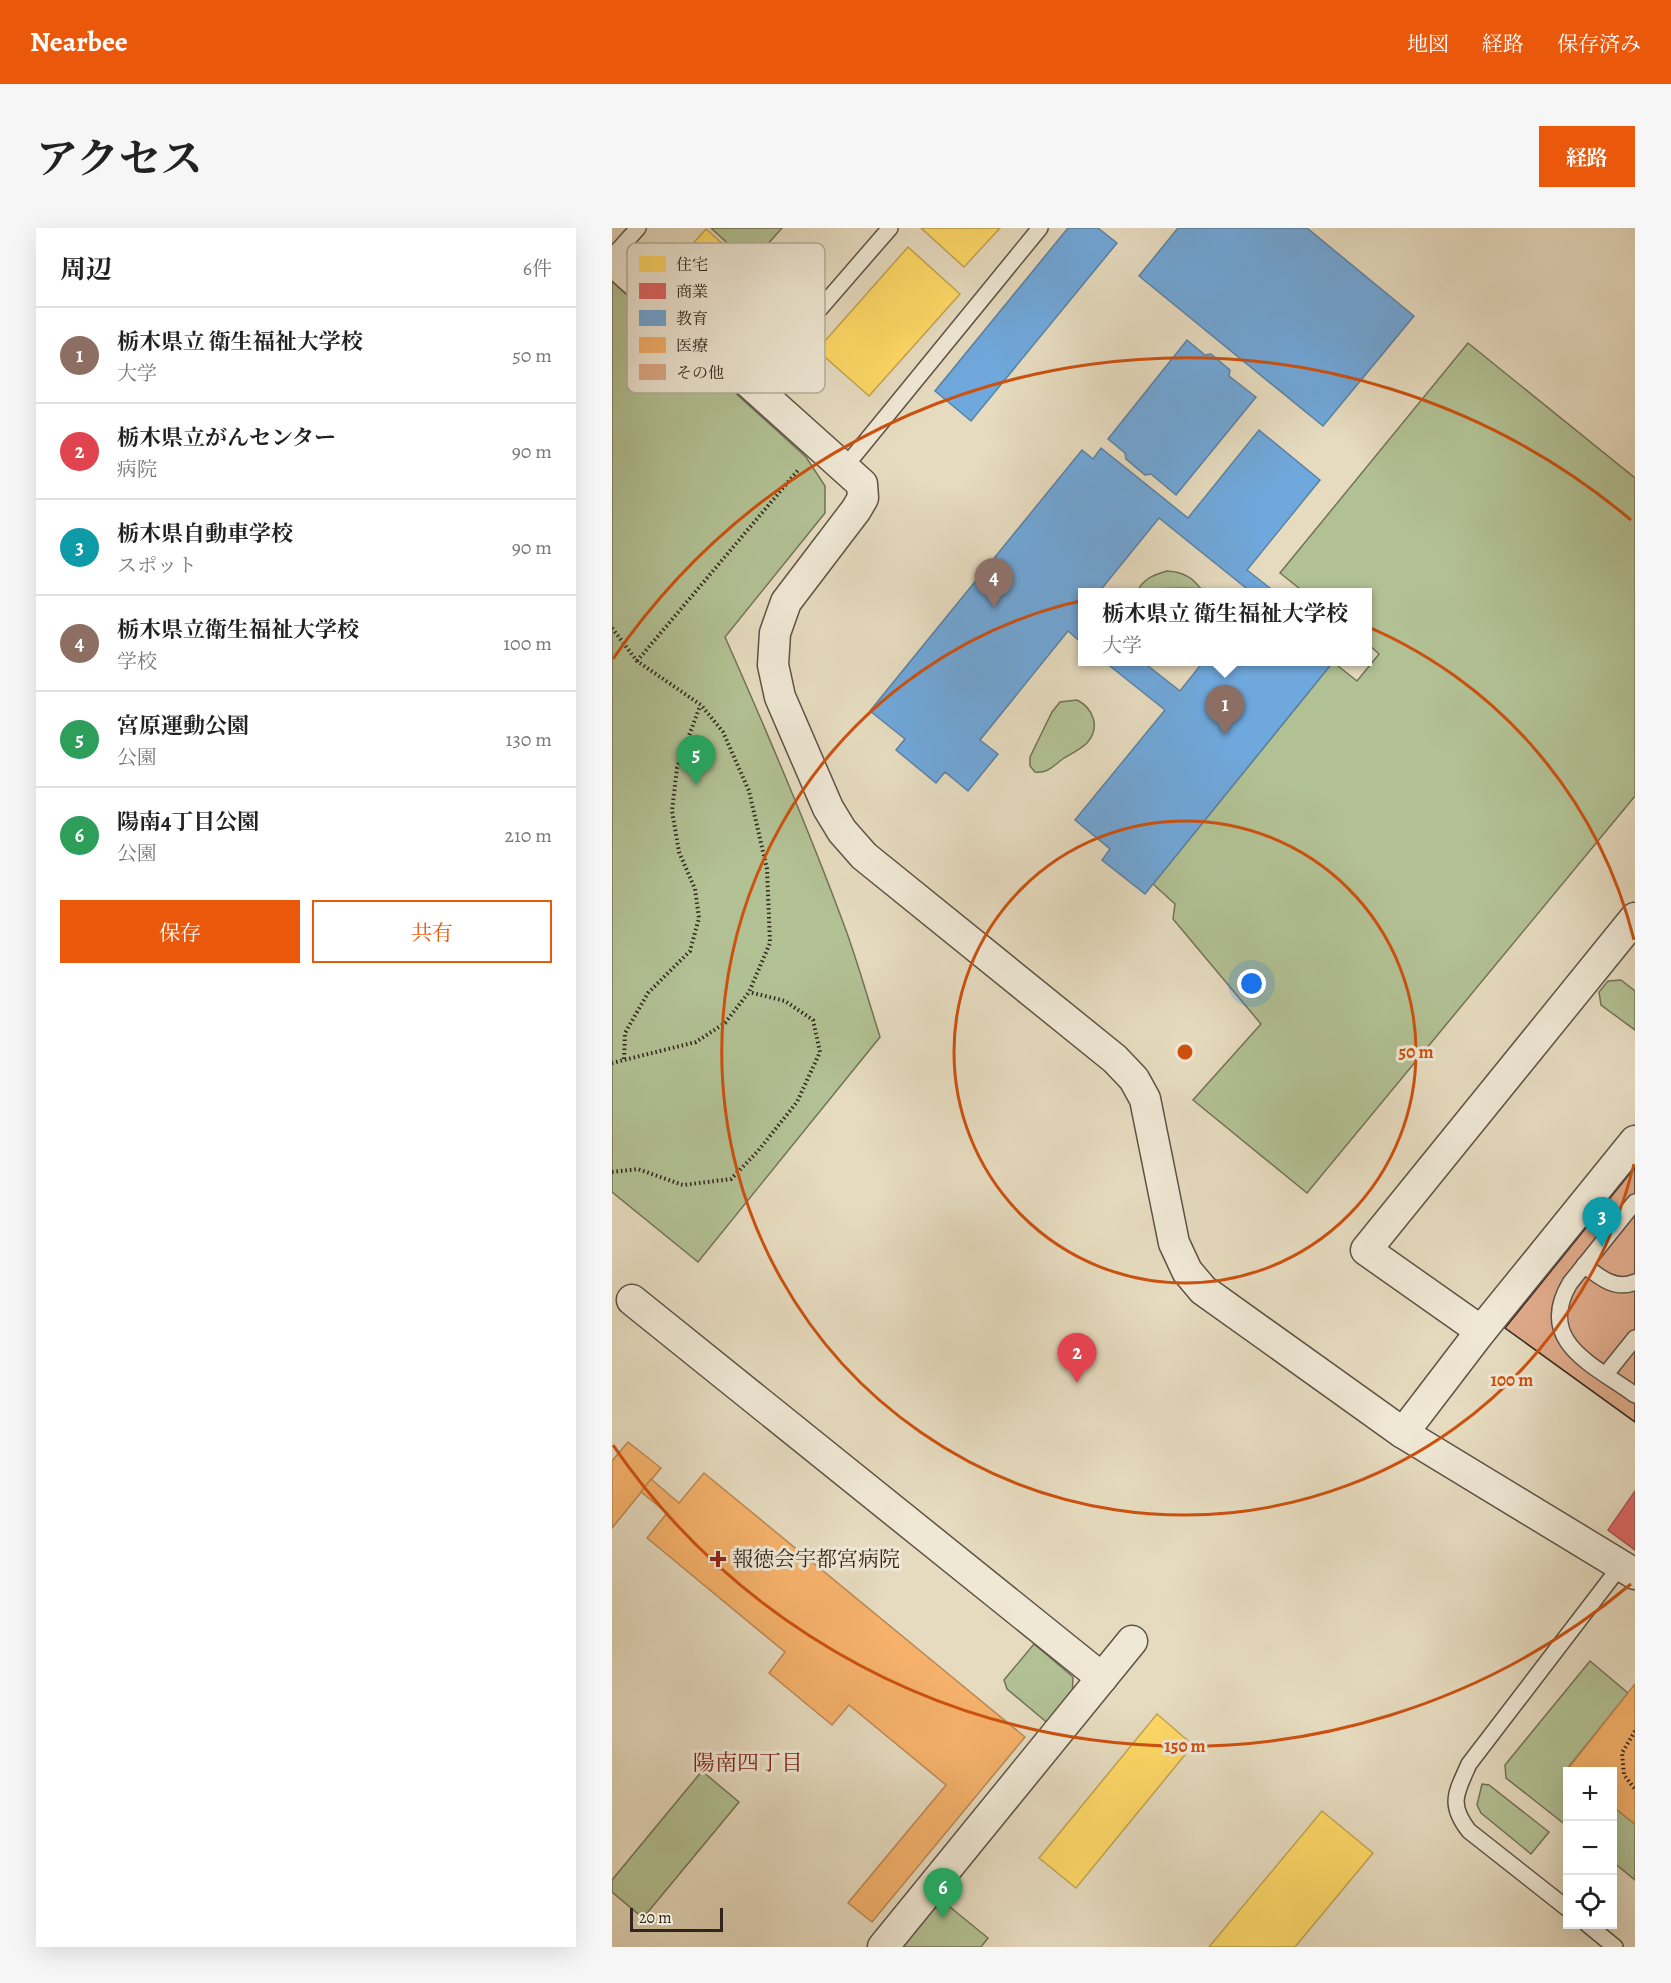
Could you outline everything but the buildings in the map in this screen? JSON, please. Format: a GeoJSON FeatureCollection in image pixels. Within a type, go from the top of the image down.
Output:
{"type":"FeatureCollection","features":[{"type":"Feature","properties":{"kind":"street"},"geometry":{"type":"LineString","coordinates":[[612,259],[627,273]]}},
{"type":"Feature","properties":{"kind":"street"},"geometry":{"type":"LineString","coordinates":[[761,393],[862,484],[863,498],[856,510],[789,596],[777,627],[773,649],[774,672],[780,697],[832,816],[853,845],[1115,1059],[1134,1079],[1146,1103],[1174,1243],[1184,1266],[1206,1293],[1403,1433],[1628,1569]]}},
{"type":"Feature","properties":{"kind":"street"},"geometry":{"type":"LineString","coordinates":[[1481,1331],[1366,1250],[1635,918]]}},
{"type":"Feature","properties":{"kind":"street"},"geometry":{"type":"LineString","coordinates":[[1403,1433],[1481,1331],[1635,1141]]}},
{"type":"Feature","properties":{"kind":"street"},"geometry":{"type":"LineString","coordinates":[[632,1300],[1102,1678]]}},
{"type":"Feature","properties":{"kind":"street"},"geometry":{"type":"LineString","coordinates":[[883,1947],[1132,1641]]}},
{"type":"Feature","properties":{"kind":"lane"},"geometry":{"type":"LineString","coordinates":[[612,259],[638,228]]}},
{"type":"Feature","properties":{"kind":"lane"},"geometry":{"type":"LineString","coordinates":[[825,303],[890,228]]}},
{"type":"Feature","properties":{"kind":"lane"},"geometry":{"type":"LineString","coordinates":[[844,468],[1040,228]]}},
{"type":"Feature","properties":{"kind":"lane"},"geometry":{"type":"LineString","coordinates":[[1635,1202],[1584,1265],[1562,1297],[1559,1318],[1562,1335],[1573,1350],[1635,1395]]}},
{"type":"Feature","properties":{"kind":"lane"},"geometry":{"type":"LineString","coordinates":[[1584,1265],[1599,1277],[1613,1284],[1629,1285],[1635,1282]]}},
{"type":"Feature","properties":{"kind":"lane"},"geometry":{"type":"LineString","coordinates":[[1606,1374],[1635,1338]]}},
{"type":"Feature","properties":{"kind":"lane"},"geometry":{"type":"LineString","coordinates":[[1563,1905],[1469,1831],[1458,1817],[1457,1790],[1469,1764],[1628,1569]]}},
{"type":"Feature","properties":{"kind":"lane"},"geometry":{"type":"LineString","coordinates":[[1593,1929],[1615,1947]]}},
{"type":"Feature","properties":{"kind":"path"},"geometry":{"type":"LineString","coordinates":[[637,661],[819,445]]}},
{"type":"Feature","properties":{"kind":"path"},"geometry":{"type":"LineString","coordinates":[[612,628],[637,661],[701,705],[723,732],[749,791],[767,869],[770,943],[749,992],[725,1023],[696,1042],[612,1063]]}},
{"type":"Feature","properties":{"kind":"path"},"geometry":{"type":"LineString","coordinates":[[624,1059],[625,1033],[648,993],[690,951],[699,918],[695,889],[679,852],[672,811],[677,768],[701,705]]}},
{"type":"Feature","properties":{"kind":"path"},"geometry":{"type":"LineString","coordinates":[[612,1172],[638,1168],[683,1185],[731,1179],[758,1151],[797,1102],[820,1052],[813,1020],[784,1001],[749,992]]}},
{"type":"Feature","properties":{"kind":"path"},"geometry":{"type":"LineString","coordinates":[[1635,1731],[1622,1753],[1624,1775],[1635,1789]]}},
{"type":"Feature","properties":{"kind":"green space"},"geometry":{"type":"Polygon","coordinates":[[[711,228],[782,228],[769,243],[727,243],[711,228]]]}},
{"type":"Feature","properties":{"kind":"green space"},"geometry":{"type":"Polygon","coordinates":[[[612,281],[627,295],[627,393],[735,393],[806,457],[825,486],[825,513],[725,637],[818,858],[851,946],[880,1037],[698,1262],[612,1192],[612,281]]]}},
{"type":"Feature","properties":{"kind":"green space"},"geometry":{"type":"Polygon","coordinates":[[[1468,343],[1635,478],[1635,796],[1307,1193],[1193,1100],[1261,1024],[1173,919],[1175,904],[1153,884],[1330,666],[1338,666],[1357,681],[1369,666],[1372,666],[1379,654],[1372,648],[1372,588],[1299,588],[1280,573],[1468,343]]]}},
{"type":"Feature","properties":{"kind":"green space"},"geometry":{"type":"Polygon","coordinates":[[[1167,571],[1179,573],[1188,577],[1200,588],[1140,588],[1149,578],[1167,571]]]}},
{"type":"Feature","properties":{"kind":"green space"},"geometry":{"type":"Polygon","coordinates":[[[1077,700],[1083,703],[1091,713],[1094,731],[1091,737],[1082,747],[1051,768],[1044,772],[1035,772],[1030,766],[1030,757],[1052,712],[1060,702],[1077,700]]]}},
{"type":"Feature","properties":{"kind":"green space"},"geometry":{"type":"Polygon","coordinates":[[[1621,980],[1635,991],[1635,1030],[1601,1005],[1599,992],[1608,981],[1621,980]]]}},
{"type":"Feature","properties":{"kind":"green space"},"geometry":{"type":"Polygon","coordinates":[[[1034,1644],[1073,1677],[1072,1699],[1050,1725],[1007,1689],[1004,1680],[1034,1644]]]}},
{"type":"Feature","properties":{"kind":"green space"},"geometry":{"type":"Polygon","coordinates":[[[1590,1661],[1628,1693],[1569,1767],[1563,1767],[1563,1823],[1506,1778],[1505,1765],[1590,1661]]]}},
{"type":"Feature","properties":{"kind":"green space"},"geometry":{"type":"Polygon","coordinates":[[[702,1771],[739,1802],[643,1918],[612,1892],[612,1880],[702,1771]]]}},
{"type":"Feature","properties":{"kind":"green space"},"geometry":{"type":"Polygon","coordinates":[[[1482,1784],[1489,1785],[1549,1832],[1531,1854],[1481,1813],[1477,1805],[1482,1784]]]}},
{"type":"Feature","properties":{"kind":"green space"},"geometry":{"type":"Polygon","coordinates":[[[1617,1810],[1635,1824],[1635,1880],[1617,1865],[1617,1810]]]}},
{"type":"Feature","properties":{"kind":"green space"},"geometry":{"type":"Polygon","coordinates":[[[939,1898],[988,1938],[981,1947],[899,1947],[939,1898]]]}},
{"type":"Feature","properties":{"kind":"place","name":"栃木県立衛生福祉大学校"},"geometry":{"type":"Point","coordinates":[994,608]}},
{"type":"Feature","properties":{"kind":"place","name":"栃木県立 衛生福祉大学校"},"geometry":{"type":"Point","coordinates":[1225,735]}},
{"type":"Feature","properties":{"kind":"place","name":"宮原運動公園"},"geometry":{"type":"Point","coordinates":[696,785]}},
{"type":"Feature","properties":{"kind":"place","name":"栃木県自動車学校"},"geometry":{"type":"Point","coordinates":[1602,1247]}},
{"type":"Feature","properties":{"kind":"place","name":"栃木県立がんセンター"},"geometry":{"type":"Point","coordinates":[1077,1383]}},
{"type":"Feature","properties":{"kind":"place","name":"報徳会宇都宮病院"},"geometry":{"type":"Point","coordinates":[718,1559]}},
{"type":"Feature","properties":{"kind":"place","name":"陽南4丁目公園"},"geometry":{"type":"Point","coordinates":[943,1918]}},
{"type":"Feature","properties":{"kind":"district","name":"陽南四丁目"},"geometry":{"type":"Point","coordinates":[748,1762]}}]}
